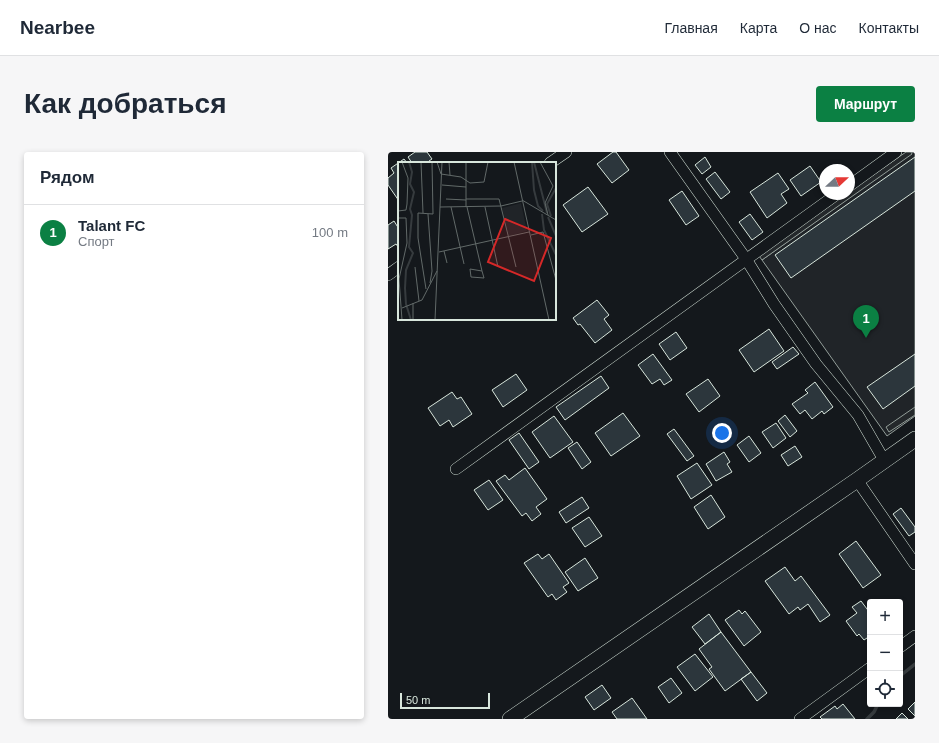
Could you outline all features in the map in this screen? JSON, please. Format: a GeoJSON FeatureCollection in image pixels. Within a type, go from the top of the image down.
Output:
{"type":"FeatureCollection","features":[{"type":"Feature","properties":{"kind":"main road"},"geometry":{"type":"LineString","coordinates":[[510,719],[915,439]]}},
{"type":"Feature","properties":{"kind":"street"},"geometry":{"type":"LineString","coordinates":[[551,162],[566,152]]}},
{"type":"Feature","properties":{"kind":"street"},"geometry":{"type":"LineString","coordinates":[[670,152],[746,259],[774,304],[816,364],[858,415],[884,460]]}},
{"type":"Feature","properties":{"kind":"street"},"geometry":{"type":"LineString","coordinates":[[855,182],[896,152]]}},
{"type":"Feature","properties":{"kind":"street"},"geometry":{"type":"LineString","coordinates":[[456,469],[829,200]]}},
{"type":"Feature","properties":{"kind":"street"},"geometry":{"type":"LineString","coordinates":[[388,275],[398,268]]}},
{"type":"Feature","properties":{"kind":"street"},"geometry":{"type":"LineString","coordinates":[[857,480],[915,564]]}},
{"type":"Feature","properties":{"kind":"street"},"geometry":{"type":"LineString","coordinates":[[903,645],[915,636]]}},
{"type":"Feature","properties":{"kind":"street"},"geometry":{"type":"LineString","coordinates":[[800,719],[867,670]]}},
{"type":"Feature","properties":{"kind":"shaded area"},"geometry":{"type":"Polygon","coordinates":[[[906,152],[911,152],[912,154],[855,194],[855,188],[906,152]]]}},
{"type":"Feature","properties":{"kind":"shaded area"},"geometry":{"type":"Polygon","coordinates":[[[915,152],[915,416],[887,436],[762,260],[846,200],[855,200],[855,193],[915,152]]]}},
{"type":"Feature","properties":{"kind":"shaded area"},"geometry":{"type":"Polygon","coordinates":[[[838,200],[847,200],[762,260],[759,256],[838,200]]]}},
{"type":"Feature","properties":{"kind":"shaded area"},"geometry":{"type":"Polygon","coordinates":[[[915,407],[915,415],[889,432],[886,427],[915,407]]]}},
{"type":"Feature","properties":{"kind":"building"},"geometry":{"type":"Polygon","coordinates":[[[415,152],[427,152],[432,159],[430,162],[411,162],[408,157],[415,152]]]}},
{"type":"Feature","properties":{"kind":"building"},"geometry":{"type":"Polygon","coordinates":[[[613,152],[616,152],[629,170],[612,183],[597,164],[613,152]]]}},
{"type":"Feature","properties":{"kind":"building"},"geometry":{"type":"Polygon","coordinates":[[[705,157],[711,167],[702,174],[695,165],[705,157]]]}},
{"type":"Feature","properties":{"kind":"building"},"geometry":{"type":"Polygon","coordinates":[[[915,157],[915,191],[791,278],[775,255],[915,157]]]}},
{"type":"Feature","properties":{"kind":"building"},"geometry":{"type":"Polygon","coordinates":[[[398,163],[398,200],[388,185],[388,178],[394,173],[391,168],[398,163]]]}},
{"type":"Feature","properties":{"kind":"building"},"geometry":{"type":"Polygon","coordinates":[[[810,166],[819,179],[819,183],[801,196],[790,180],[810,166]]]}},
{"type":"Feature","properties":{"kind":"building"},"geometry":{"type":"Polygon","coordinates":[[[715,172],[730,192],[721,199],[706,179],[715,172]]]}},
{"type":"Feature","properties":{"kind":"building"},"geometry":{"type":"Polygon","coordinates":[[[778,173],[789,189],[781,194],[787,203],[767,218],[750,192],[778,173]]]}},
{"type":"Feature","properties":{"kind":"building"},"geometry":{"type":"Polygon","coordinates":[[[588,187],[608,214],[582,232],[563,205],[588,187]]]}},
{"type":"Feature","properties":{"kind":"building"},"geometry":{"type":"Polygon","coordinates":[[[682,191],[699,216],[686,225],[669,200],[682,191]]]}},
{"type":"Feature","properties":{"kind":"building"},"geometry":{"type":"Polygon","coordinates":[[[750,214],[763,232],[752,240],[739,222],[750,214]]]}},
{"type":"Feature","properties":{"kind":"building"},"geometry":{"type":"Polygon","coordinates":[[[394,221],[398,227],[398,247],[396,244],[388,249],[388,225],[394,221]]]}},
{"type":"Feature","properties":{"kind":"building"},"geometry":{"type":"Polygon","coordinates":[[[597,300],[609,315],[604,319],[612,330],[595,343],[580,324],[578,325],[573,318],[597,300]]]}},
{"type":"Feature","properties":{"kind":"building"},"geometry":{"type":"Polygon","coordinates":[[[769,329],[784,351],[754,372],[739,350],[769,329]]]}},
{"type":"Feature","properties":{"kind":"building"},"geometry":{"type":"Polygon","coordinates":[[[676,332],[687,348],[670,360],[659,344],[676,332]]]}},
{"type":"Feature","properties":{"kind":"building"},"geometry":{"type":"Polygon","coordinates":[[[793,347],[799,354],[777,369],[772,362],[793,347]]]}},
{"type":"Feature","properties":{"kind":"building"},"geometry":{"type":"Polygon","coordinates":[[[653,354],[672,380],[664,385],[660,379],[652,384],[638,365],[653,354]]]}},
{"type":"Feature","properties":{"kind":"building"},"geometry":{"type":"Polygon","coordinates":[[[915,354],[915,386],[883,409],[867,387],[915,354]]]}},
{"type":"Feature","properties":{"kind":"building"},"geometry":{"type":"Polygon","coordinates":[[[516,374],[527,390],[503,407],[492,390],[516,374]]]}},
{"type":"Feature","properties":{"kind":"building"},"geometry":{"type":"Polygon","coordinates":[[[601,376],[609,388],[565,420],[556,407],[601,376]]]}},
{"type":"Feature","properties":{"kind":"building"},"geometry":{"type":"Polygon","coordinates":[[[708,379],[720,396],[699,412],[686,394],[708,379]]]}},
{"type":"Feature","properties":{"kind":"building"},"geometry":{"type":"Polygon","coordinates":[[[815,382],[833,407],[824,414],[822,411],[812,419],[805,410],[800,414],[792,404],[808,393],[805,390],[815,382]]]}},
{"type":"Feature","properties":{"kind":"building"},"geometry":{"type":"Polygon","coordinates":[[[452,392],[457,399],[461,397],[472,414],[453,427],[449,420],[440,426],[428,408],[452,392]]]}},
{"type":"Feature","properties":{"kind":"building"},"geometry":{"type":"Polygon","coordinates":[[[623,413],[640,436],[611,456],[595,433],[623,413]]]}},
{"type":"Feature","properties":{"kind":"building"},"geometry":{"type":"Polygon","coordinates":[[[785,415],[797,431],[790,437],[778,421],[785,415]]]}},
{"type":"Feature","properties":{"kind":"building"},"geometry":{"type":"Polygon","coordinates":[[[554,416],[573,442],[550,458],[532,432],[554,416]]]}},
{"type":"Feature","properties":{"kind":"building"},"geometry":{"type":"Polygon","coordinates":[[[776,423],[786,438],[773,448],[762,432],[776,423]]]}},
{"type":"Feature","properties":{"kind":"building"},"geometry":{"type":"Polygon","coordinates":[[[674,429],[694,456],[687,461],[667,434],[674,429]]]}},
{"type":"Feature","properties":{"kind":"building"},"geometry":{"type":"Polygon","coordinates":[[[519,433],[539,462],[529,469],[509,440],[519,433]]]}},
{"type":"Feature","properties":{"kind":"building"},"geometry":{"type":"Polygon","coordinates":[[[749,436],[761,453],[749,462],[737,445],[749,436]]]}},
{"type":"Feature","properties":{"kind":"building"},"geometry":{"type":"Polygon","coordinates":[[[577,442],[591,462],[582,469],[568,448],[577,442]]]}},
{"type":"Feature","properties":{"kind":"building"},"geometry":{"type":"Polygon","coordinates":[[[795,446],[802,457],[788,466],[781,455],[795,446]]]}},
{"type":"Feature","properties":{"kind":"building"},"geometry":{"type":"Polygon","coordinates":[[[724,452],[730,462],[727,464],[732,472],[716,481],[706,464],[724,452]]]}},
{"type":"Feature","properties":{"kind":"building"},"geometry":{"type":"Polygon","coordinates":[[[697,463],[712,485],[691,499],[677,476],[697,463]]]}},
{"type":"Feature","properties":{"kind":"building"},"geometry":{"type":"Polygon","coordinates":[[[525,468],[547,499],[536,507],[541,514],[532,521],[526,513],[522,516],[496,481],[505,475],[509,480],[525,468]]]}},
{"type":"Feature","properties":{"kind":"building"},"geometry":{"type":"Polygon","coordinates":[[[489,480],[503,500],[488,510],[474,490],[489,480]]]}},
{"type":"Feature","properties":{"kind":"building"},"geometry":{"type":"Polygon","coordinates":[[[711,495],[725,517],[708,529],[694,507],[711,495]]]}},
{"type":"Feature","properties":{"kind":"building"},"geometry":{"type":"Polygon","coordinates":[[[582,497],[589,508],[566,523],[559,512],[582,497]]]}},
{"type":"Feature","properties":{"kind":"building"},"geometry":{"type":"Polygon","coordinates":[[[901,508],[915,527],[915,532],[909,536],[893,514],[901,508]]]}},
{"type":"Feature","properties":{"kind":"building"},"geometry":{"type":"Polygon","coordinates":[[[589,517],[602,536],[585,547],[572,528],[589,517]]]}},
{"type":"Feature","properties":{"kind":"building"},"geometry":{"type":"Polygon","coordinates":[[[856,541],[881,575],[863,588],[839,554],[856,541]]]}},
{"type":"Feature","properties":{"kind":"building"},"geometry":{"type":"Polygon","coordinates":[[[538,554],[542,559],[549,554],[569,583],[563,587],[567,592],[556,600],[552,594],[548,597],[524,563],[538,554]]]}},
{"type":"Feature","properties":{"kind":"building"},"geometry":{"type":"Polygon","coordinates":[[[585,558],[598,578],[578,591],[565,572],[585,558]]]}},
{"type":"Feature","properties":{"kind":"building"},"geometry":{"type":"Polygon","coordinates":[[[785,567],[795,581],[801,576],[830,615],[820,622],[808,604],[800,610],[798,607],[789,614],[765,581],[785,567]]]}},
{"type":"Feature","properties":{"kind":"building"},"geometry":{"type":"Polygon","coordinates":[[[861,601],[867,609],[867,638],[864,640],[859,634],[857,636],[846,621],[857,613],[852,607],[861,601]]]}},
{"type":"Feature","properties":{"kind":"building"},"geometry":{"type":"Polygon","coordinates":[[[739,610],[742,614],[745,611],[761,632],[744,646],[725,620],[739,610]]]}},
{"type":"Feature","properties":{"kind":"building"},"geometry":{"type":"Polygon","coordinates":[[[709,614],[721,632],[705,644],[692,627],[709,614]]]}},
{"type":"Feature","properties":{"kind":"building"},"geometry":{"type":"Polygon","coordinates":[[[721,632],[751,672],[725,691],[709,669],[712,667],[699,649],[721,632]]]}},
{"type":"Feature","properties":{"kind":"building"},"geometry":{"type":"Polygon","coordinates":[[[695,654],[713,677],[695,691],[677,667],[695,654]]]}},
{"type":"Feature","properties":{"kind":"building"},"geometry":{"type":"Polygon","coordinates":[[[751,672],[767,693],[757,701],[741,679],[751,672]]]}},
{"type":"Feature","properties":{"kind":"building"},"geometry":{"type":"Polygon","coordinates":[[[671,678],[682,693],[669,703],[658,687],[671,678]]]}},
{"type":"Feature","properties":{"kind":"building"},"geometry":{"type":"Polygon","coordinates":[[[602,685],[611,698],[594,710],[585,697],[602,685]]]}},
{"type":"Feature","properties":{"kind":"building"},"geometry":{"type":"Polygon","coordinates":[[[632,698],[647,719],[617,719],[612,712],[632,698]]]}},
{"type":"Feature","properties":{"kind":"building"},"geometry":{"type":"Polygon","coordinates":[[[915,702],[915,716],[908,709],[915,702]]]}},
{"type":"Feature","properties":{"kind":"building"},"geometry":{"type":"Polygon","coordinates":[[[843,704],[855,719],[822,719],[820,717],[835,706],[837,709],[843,704]]]}},
{"type":"Feature","properties":{"kind":"building"},"geometry":{"type":"Polygon","coordinates":[[[902,713],[908,719],[896,719],[902,713]]]}},
{"type":"Feature","properties":{"kind":"waterway"},"geometry":{"type":"LineString","coordinates":[[903,674],[915,664]]}},
{"type":"Feature","properties":{"kind":"waterway"},"geometry":{"type":"LineString","coordinates":[[867,719],[876,707]]}},
{"type":"Feature","properties":{"kind":"place","name":"Talant FC"},"geometry":{"type":"Point","coordinates":[866,338]}}]}
